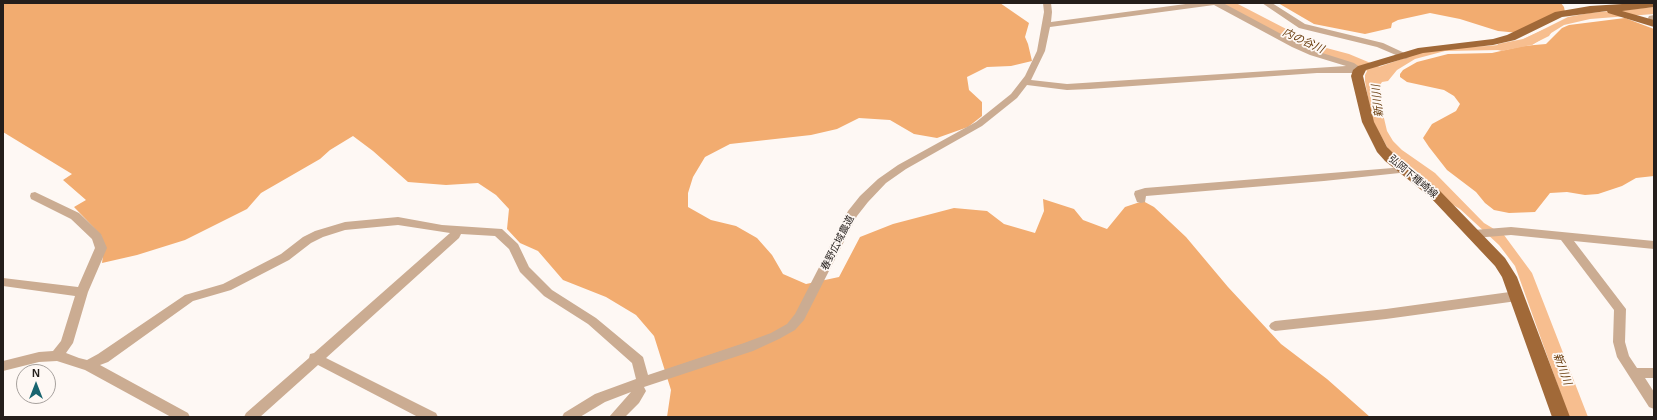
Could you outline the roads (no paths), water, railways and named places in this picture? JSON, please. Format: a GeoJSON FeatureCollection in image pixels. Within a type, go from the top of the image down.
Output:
{"type":"FeatureCollection","features":[{"type":"Feature","properties":{"kind":"main road"},"geometry":{"type":"LineString","coordinates":[[1589,3],[1653,20]]}},
{"type":"Feature","properties":{"kind":"main road"},"geometry":{"type":"LineString","coordinates":[[1360,69],[1430,48],[1503,41],[1518,36],[1547,19],[1567,13],[1654,4]]}},
{"type":"Feature","properties":{"kind":"main road","name":"弘岡下種崎線"},"geometry":{"type":"LineString","coordinates":[[1360,69],[1358,81],[1368,122],[1382,149],[1390,158],[1435,194],[1476,233],[1500,262],[1509,277],[1561,417]]}},
{"type":"Feature","properties":{"kind":"street","name":"春野広域農道"},"geometry":{"type":"LineString","coordinates":[[569,417],[600,398],[645,381],[748,347],[775,336],[791,327],[800,317],[852,214],[864,199],[882,181],[902,167],[979,124],[1014,96],[1029,76],[1041,51],[1048,12],[1047,3]]}},
{"type":"Feature","properties":{"kind":"street"},"geometry":{"type":"LineString","coordinates":[[1045,25],[1212,3]]}},
{"type":"Feature","properties":{"kind":"street"},"geometry":{"type":"LineString","coordinates":[[1217,3],[1295,45],[1313,53],[1360,69]]}},
{"type":"Feature","properties":{"kind":"street"},"geometry":{"type":"LineString","coordinates":[[1266,3],[1298,24],[1316,30],[1380,45],[1406,56]]}},
{"type":"Feature","properties":{"kind":"street"},"geometry":{"type":"LineString","coordinates":[[1024,82],[1067,87],[1317,70],[1360,69]]}},
{"type":"Feature","properties":{"kind":"street"},"geometry":{"type":"LineString","coordinates":[[1141,199],[1139,194],[1145,192],[1405,170]]}},
{"type":"Feature","properties":{"kind":"street"},"geometry":{"type":"LineString","coordinates":[[35,196],[75,216],[97,237],[101,248],[82,292],[67,343],[57,356]]}},
{"type":"Feature","properties":{"kind":"street"},"geometry":{"type":"LineString","coordinates":[[88,365],[103,358],[189,298],[227,287],[285,257],[319,234],[345,226],[398,221],[442,229],[498,232],[514,248],[524,269],[548,293],[592,321],[638,361],[641,375]]}},
{"type":"Feature","properties":{"kind":"street"},"geometry":{"type":"LineString","coordinates":[[251,417],[315,358],[455,235],[458,230]]}},
{"type":"Feature","properties":{"kind":"street"},"geometry":{"type":"LineString","coordinates":[[1476,233],[1502,231],[1654,245]]}},
{"type":"Feature","properties":{"kind":"street"},"geometry":{"type":"LineString","coordinates":[[1564,236],[1620,309],[1619,342],[1623,357],[1654,403]]}},
{"type":"Feature","properties":{"kind":"street"},"geometry":{"type":"LineString","coordinates":[[3,282],[82,292]]}},
{"type":"Feature","properties":{"kind":"street"},"geometry":{"type":"LineString","coordinates":[[1274,326],[1386,314],[1517,296]]}},
{"type":"Feature","properties":{"kind":"street"},"geometry":{"type":"LineString","coordinates":[[3,366],[39,357],[57,356],[88,365],[183,417]]}},
{"type":"Feature","properties":{"kind":"street"},"geometry":{"type":"LineString","coordinates":[[315,358],[431,417]]}},
{"type":"Feature","properties":{"kind":"street"},"geometry":{"type":"LineString","coordinates":[[1633,373],[1654,373]]}},
{"type":"Feature","properties":{"kind":"street"},"geometry":{"type":"LineString","coordinates":[[616,417],[634,399],[639,391]]}},
{"type":"Feature","properties":{"kind":"water"},"geometry":{"type":"Polygon","coordinates":[[[1654,7],[1654,14],[1590,19],[1564,25],[1532,45],[1522,40],[1568,17],[1589,13],[1654,7]]]}},
{"type":"Feature","properties":{"kind":"water"},"geometry":{"type":"Polygon","coordinates":[[[1517,41],[1527,46],[1500,50],[1445,51],[1415,59],[1397,70],[1388,81],[1382,82],[1380,85],[1383,114],[1387,131],[1393,141],[1402,150],[1435,173],[1484,223],[1504,235],[1532,273],[1588,417],[1569,417],[1515,266],[1499,245],[1460,209],[1450,203],[1390,152],[1372,120],[1365,81],[1367,71],[1428,50],[1508,44],[1517,41]]]}},
{"type":"Feature","properties":{"kind":"waterway","name":"内の谷川"},"geometry":{"type":"LineString","coordinates":[[1227,3],[1315,49],[1345,57],[1381,72]]}},
{"type":"Feature","properties":{"kind":"waterway","name":"新川川"},"geometry":{"type":"LineString","coordinates":[[1502,47],[1527,42],[1545,33]]}}]}
